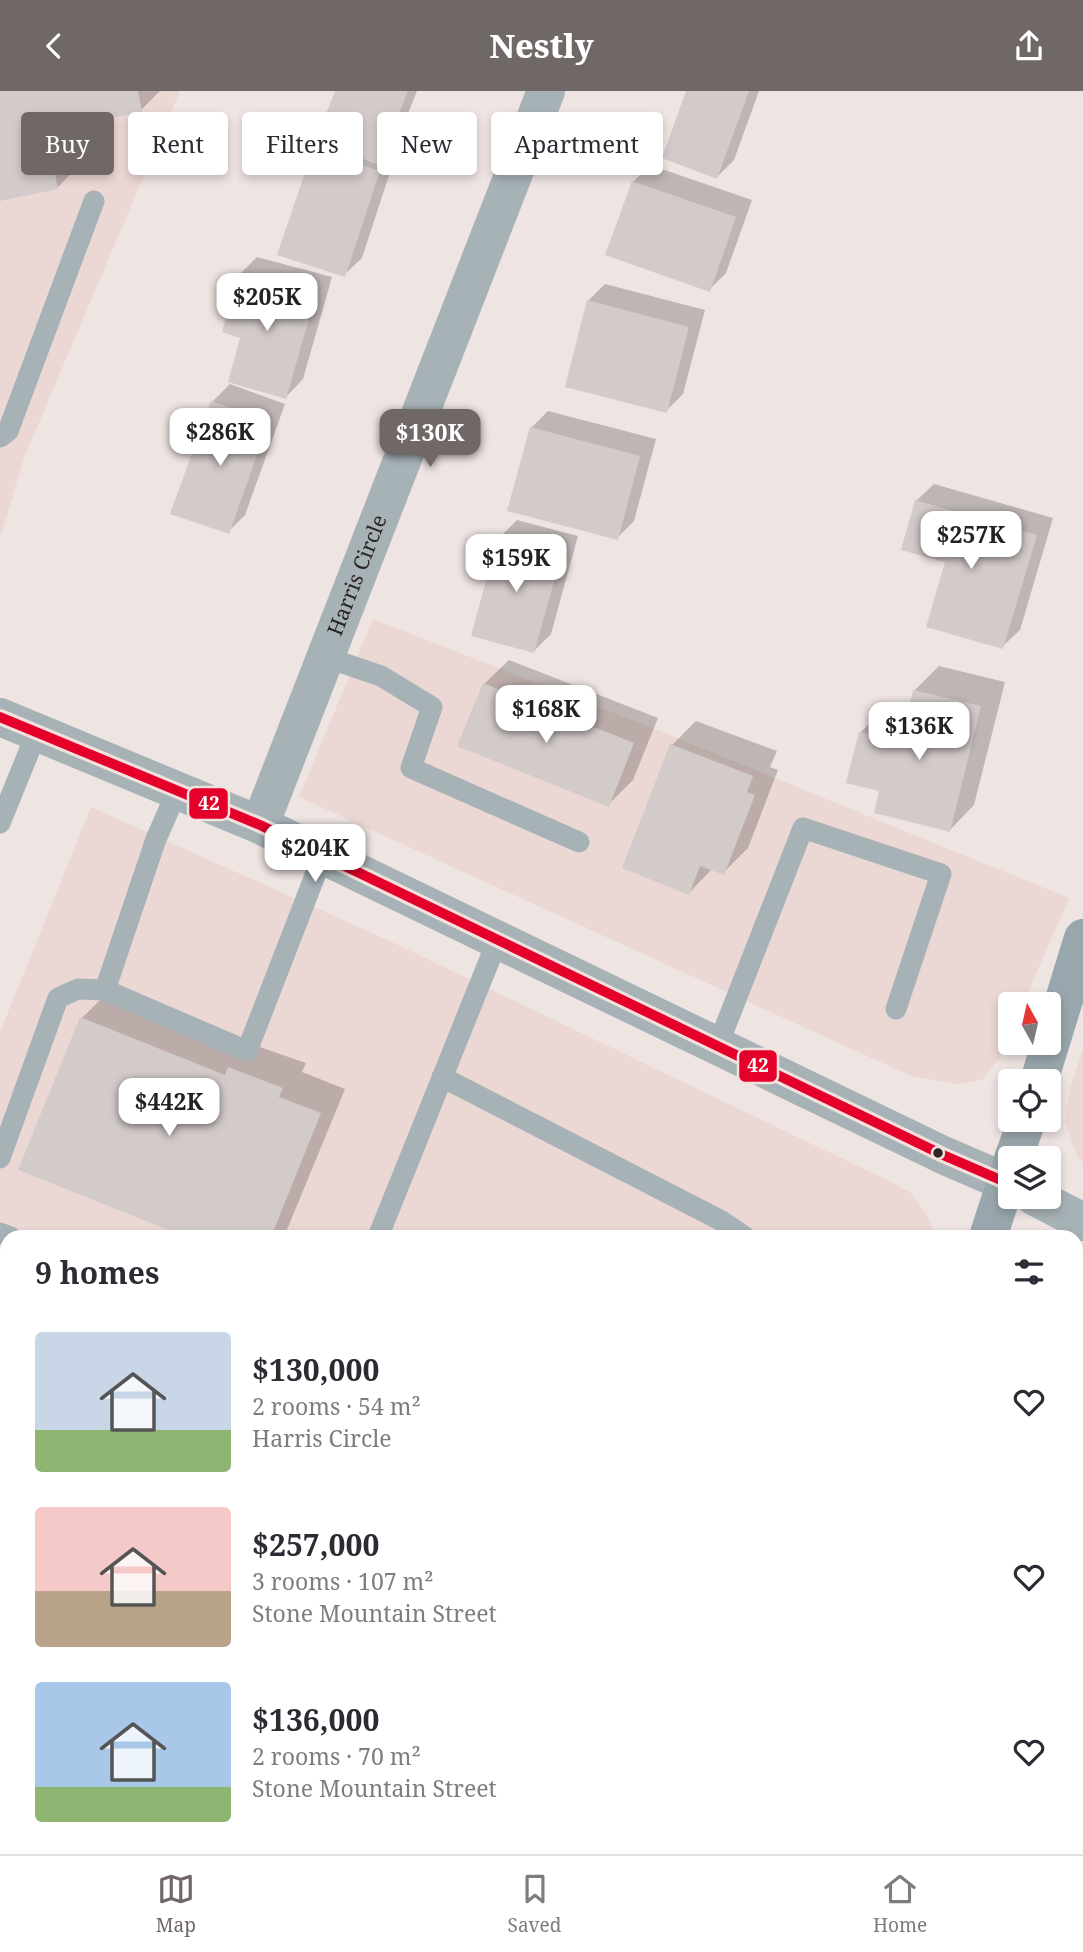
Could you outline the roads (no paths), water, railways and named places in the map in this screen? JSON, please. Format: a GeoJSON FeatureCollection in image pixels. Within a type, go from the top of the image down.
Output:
{"type":"FeatureCollection","features":[{"type":"Feature","properties":{"kind":"main road"},"geometry":{"type":"LineString","coordinates":[[1043,1069],[1082,945]]}},
{"type":"Feature","properties":{"kind":"main road"},"geometry":{"type":"LineString","coordinates":[[991,1230],[1001,1209]]}},
{"type":"Feature","properties":{"kind":"street","name":"Harris Circle"},"geometry":{"type":"LineString","coordinates":[[260,825],[547,91]]}},
{"type":"Feature","properties":{"kind":"street"},"geometry":{"type":"LineString","coordinates":[[0,717],[260,825],[943,1155],[998,1173]]}},
{"type":"Feature","properties":{"kind":"street"},"geometry":{"type":"LineString","coordinates":[[1061,1208],[1083,1222]]}},
{"type":"Feature","properties":{"kind":"lane"},"geometry":{"type":"LineString","coordinates":[[0,436],[8,431],[94,201]]}},
{"type":"Feature","properties":{"kind":"lane"},"geometry":{"type":"LineString","coordinates":[[325,657],[381,676],[432,707],[411,768],[579,842]]}},
{"type":"Feature","properties":{"kind":"lane"},"geometry":{"type":"LineString","coordinates":[[0,823],[37,732]]}},
{"type":"Feature","properties":{"kind":"lane"},"geometry":{"type":"LineString","coordinates":[[105,990],[156,839],[178,789]]}},
{"type":"Feature","properties":{"kind":"lane"},"geometry":{"type":"LineString","coordinates":[[718,1045],[803,828],[941,874],[896,1009]]}},
{"type":"Feature","properties":{"kind":"lane"},"geometry":{"type":"LineString","coordinates":[[0,1159],[58,998],[78,989],[105,990],[247,1051],[323,855]]}},
{"type":"Feature","properties":{"kind":"lane"},"geometry":{"type":"LineString","coordinates":[[381,1230],[498,939]]}},
{"type":"Feature","properties":{"kind":"lane"},"geometry":{"type":"LineString","coordinates":[[442,1077],[735,1230]]}}]}
